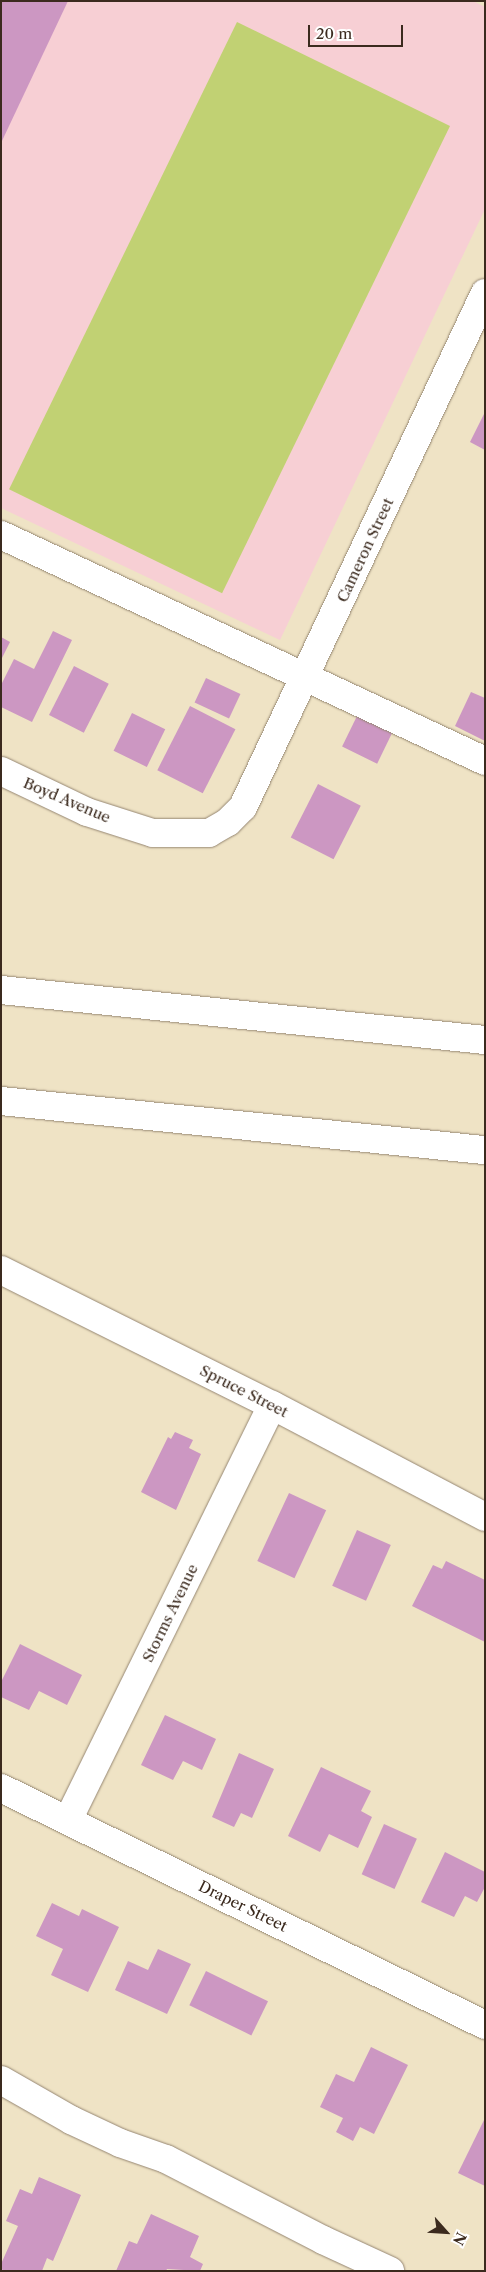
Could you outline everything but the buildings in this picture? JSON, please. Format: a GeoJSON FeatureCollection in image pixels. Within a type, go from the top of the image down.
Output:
{"type":"FeatureCollection","features":[{"type":"Feature","properties":{"kind":"main road","name":"Cameron Street"},"geometry":{"type":"LineString","coordinates":[[243,807],[485,293]]}},
{"type":"Feature","properties":{"kind":"main road"},"geometry":{"type":"LineString","coordinates":[[1,535],[485,761]]}},
{"type":"Feature","properties":{"kind":"main road","name":"Boyd Avenue"},"geometry":{"type":"LineString","coordinates":[[1,771],[87,812],[153,833],[209,833],[228,822],[243,807]]}},
{"type":"Feature","properties":{"kind":"main road"},"geometry":{"type":"LineString","coordinates":[[1,990],[485,1040]]}},
{"type":"Feature","properties":{"kind":"main road"},"geometry":{"type":"LineString","coordinates":[[1,1102],[485,1150]]}},
{"type":"Feature","properties":{"kind":"main road","name":"Spruce Street"},"geometry":{"type":"LineString","coordinates":[[1,1270],[272,1405],[485,1517]]}},
{"type":"Feature","properties":{"kind":"main road","name":"Storms Avenue"},"geometry":{"type":"LineString","coordinates":[[68,1820],[272,1405]]}},
{"type":"Feature","properties":{"kind":"main road","name":"Draper Street"},"geometry":{"type":"LineString","coordinates":[[1,1788],[485,2025]]}},
{"type":"Feature","properties":{"kind":"main road"},"geometry":{"type":"LineString","coordinates":[[1,2080],[71,2120],[120,2143],[166,2159],[323,2240],[390,2271]]}},
{"type":"Feature","properties":{"kind":"shaded area"},"geometry":{"type":"Polygon","coordinates":[[[1,1],[473,1],[485,7],[485,209],[280,640],[1,508],[1,1]]]}},
{"type":"Feature","properties":{"kind":"green space"},"geometry":{"type":"Polygon","coordinates":[[[237,22],[450,126],[222,593],[9,489],[237,22]]]}}]}
